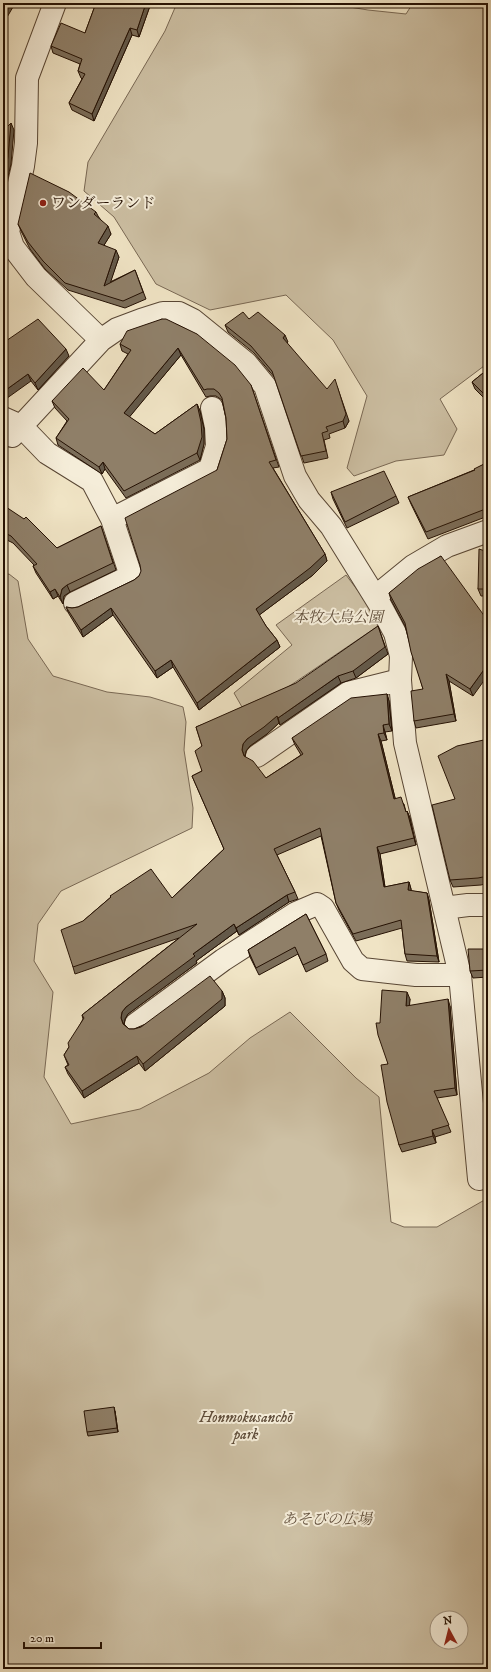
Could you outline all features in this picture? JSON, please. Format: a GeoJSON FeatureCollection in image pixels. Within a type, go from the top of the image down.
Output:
{"type":"FeatureCollection","features":[{"type":"Feature","properties":{"kind":"street"},"geometry":{"type":"LineString","coordinates":[[55,3],[27,78],[26,143],[23,166],[6,233],[36,277],[101,340]]}},
{"type":"Feature","properties":{"kind":"street"},"geometry":{"type":"LineString","coordinates":[[75,603],[131,576],[112,518],[92,481],[47,453],[12,427],[101,340],[117,329],[163,313],[179,313],[193,320],[246,363],[264,386],[295,476],[309,500],[331,526],[375,597],[395,633],[401,656],[400,680],[405,743],[460,975],[479,1179]]}},
{"type":"Feature","properties":{"kind":"street"},"geometry":{"type":"LineString","coordinates":[[112,518],[210,469],[217,446],[216,427],[212,408]]}},
{"type":"Feature","properties":{"kind":"street"},"geometry":{"type":"LineString","coordinates":[[375,597],[413,566],[440,550],[488,531]]}},
{"type":"Feature","properties":{"kind":"street"},"geometry":{"type":"LineString","coordinates":[[257,756],[348,693],[400,680]]}},
{"type":"Feature","properties":{"kind":"street"},"geometry":{"type":"LineString","coordinates":[[136,1024],[224,960],[296,913],[317,904],[323,908],[353,961],[362,969],[416,975],[460,975]]}},
{"type":"Feature","properties":{"kind":"street"},"geometry":{"type":"LineString","coordinates":[[444,908],[468,905],[488,905]]}},
{"type":"Feature","properties":{"kind":"green space"},"geometry":{"type":"Polygon","coordinates":[[[177,3],[325,3],[406,14],[413,3],[488,3],[488,363],[440,399],[457,429],[444,455],[396,461],[354,476],[347,468],[367,396],[333,340],[286,295],[210,310],[156,284],[114,217],[84,191],[88,162],[165,31],[177,3]]]}},
{"type":"Feature","properties":{"kind":"green space","name":"Honmokusanchō park"},"geometry":{"type":"Polygon","coordinates":[[[9,574],[18,581],[28,639],[53,676],[107,692],[150,697],[183,707],[186,722],[184,750],[193,808],[192,828],[61,891],[38,924],[34,961],[53,992],[44,1077],[71,1124],[140,1109],[209,1073],[250,1038],[290,1012],[356,1078],[379,1097],[391,1222],[404,1227],[437,1227],[488,1198],[488,1669],[3,1669],[3,575],[9,574]]]}},
{"type":"Feature","properties":{"kind":"green space","name":"本牧大鳥公園"},"geometry":{"type":"Polygon","coordinates":[[[346,575],[368,604],[378,626],[288,687],[242,707],[234,693],[292,645],[276,625],[346,575]]]}},
{"type":"Feature","properties":{"kind":"building"},"geometry":{"type":"Polygon","coordinates":[[[96,3],[146,3],[137,30],[130,28],[92,114],[69,103],[85,74],[78,71],[82,59],[51,46],[61,23],[85,33],[96,3]]]}},
{"type":"Feature","properties":{"kind":"building"},"geometry":{"type":"Polygon","coordinates":[[[11,123],[8,157],[3,179],[3,131],[11,123]]]}},
{"type":"Feature","properties":{"kind":"building"},"geometry":{"type":"Polygon","coordinates":[[[30,173],[69,192],[96,212],[94,214],[108,226],[98,243],[116,250],[104,286],[135,270],[143,292],[123,301],[65,283],[43,261],[28,242],[18,224],[30,173]]]}},
{"type":"Feature","properties":{"kind":"building"},"geometry":{"type":"Polygon","coordinates":[[[243,312],[249,319],[258,312],[285,335],[283,338],[327,389],[335,379],[346,414],[343,421],[326,427],[328,431],[322,433],[326,451],[301,456],[272,371],[251,346],[225,325],[243,312]]]}},
{"type":"Feature","properties":{"kind":"building"},"geometry":{"type":"Polygon","coordinates":[[[38,319],[66,349],[35,383],[28,374],[3,392],[3,343],[38,319]]]}},
{"type":"Feature","properties":{"kind":"building"},"geometry":{"type":"Polygon","coordinates":[[[166,319],[197,334],[235,365],[251,385],[276,460],[269,462],[325,554],[310,568],[256,609],[266,626],[277,640],[197,703],[171,660],[155,671],[111,608],[81,630],[66,607],[78,607],[134,580],[139,576],[141,571],[140,565],[125,518],[217,470],[227,439],[226,418],[222,398],[214,389],[204,390],[178,348],[124,413],[155,434],[197,404],[201,422],[202,437],[197,453],[124,491],[103,462],[99,467],[56,438],[69,419],[52,401],[83,368],[104,390],[131,350],[120,344],[127,331],[166,319]]]}},
{"type":"Feature","properties":{"kind":"building"},"geometry":{"type":"Polygon","coordinates":[[[488,369],[488,398],[472,382],[488,369]]]}},
{"type":"Feature","properties":{"kind":"building"},"geometry":{"type":"Polygon","coordinates":[[[488,462],[488,508],[426,532],[408,497],[475,470],[474,469],[488,462]]]}},
{"type":"Feature","properties":{"kind":"building"},"geometry":{"type":"Polygon","coordinates":[[[384,471],[396,496],[345,522],[331,492],[384,471]]]}},
{"type":"Feature","properties":{"kind":"building"},"geometry":{"type":"Polygon","coordinates":[[[3,505],[24,519],[26,517],[57,548],[101,526],[113,563],[67,585],[62,589],[60,597],[55,589],[50,592],[33,566],[37,564],[11,536],[3,532],[3,505]]]}},
{"type":"Feature","properties":{"kind":"building"},"geometry":{"type":"Polygon","coordinates":[[[479,549],[488,552],[488,589],[478,589],[479,549]]]}},
{"type":"Feature","properties":{"kind":"building"},"geometry":{"type":"Polygon","coordinates":[[[441,556],[488,621],[488,664],[470,689],[446,674],[454,714],[414,721],[411,691],[423,689],[411,652],[405,623],[389,593],[418,569],[441,556]]]}},
{"type":"Feature","properties":{"kind":"building"},"geometry":{"type":"Polygon","coordinates":[[[378,626],[385,647],[353,671],[338,676],[278,718],[277,716],[247,739],[243,744],[242,750],[244,756],[253,761],[266,778],[303,754],[292,738],[351,698],[387,694],[389,724],[383,725],[384,733],[378,734],[394,799],[401,797],[406,812],[407,811],[414,838],[377,847],[384,887],[409,882],[408,890],[427,893],[437,956],[405,954],[401,920],[353,934],[336,903],[320,828],[274,849],[295,892],[287,895],[236,928],[234,924],[193,954],[195,956],[126,1007],[122,1012],[121,1018],[123,1024],[129,1029],[141,1027],[210,976],[222,991],[222,999],[143,1064],[137,1056],[82,1091],[65,1067],[69,1065],[64,1055],[69,1047],[68,1043],[84,1018],[82,1015],[197,924],[73,967],[61,930],[83,921],[111,897],[110,896],[151,869],[172,898],[224,849],[192,776],[202,771],[195,751],[202,746],[196,727],[296,683],[378,626]]]}},
{"type":"Feature","properties":{"kind":"building"},"geometry":{"type":"Polygon","coordinates":[[[488,739],[488,876],[450,880],[432,805],[455,799],[438,756],[457,746],[488,739]]]}},
{"type":"Feature","properties":{"kind":"building"},"geometry":{"type":"Polygon","coordinates":[[[306,914],[326,954],[303,965],[295,947],[256,968],[248,950],[306,914]]]}},
{"type":"Feature","properties":{"kind":"building"},"geometry":{"type":"Polygon","coordinates":[[[468,949],[488,949],[488,970],[470,971],[468,949]]]}},
{"type":"Feature","properties":{"kind":"building"},"geometry":{"type":"Polygon","coordinates":[[[382,990],[407,992],[406,1006],[448,999],[455,1088],[434,1091],[449,1125],[432,1130],[433,1136],[399,1145],[387,1102],[381,1065],[388,1064],[378,1035],[376,1023],[380,1023],[382,990]]]}},
{"type":"Feature","properties":{"kind":"building"},"geometry":{"type":"Polygon","coordinates":[[[488,1014],[488,1043],[484,1043],[488,1014]]]}},
{"type":"Feature","properties":{"kind":"building"},"geometry":{"type":"Polygon","coordinates":[[[485,1116],[488,1117],[488,1150],[487,1150],[485,1116]]]}},
{"type":"Feature","properties":{"kind":"building"},"geometry":{"type":"Polygon","coordinates":[[[114,1407],[117,1428],[87,1432],[84,1411],[114,1407]]]}},
{"type":"Feature","properties":{"kind":"place","name":"ワンダーランド"},"geometry":{"type":"Point","coordinates":[43,203]}},
{"type":"Feature","properties":{"kind":"park label","name":"あそびの広場"},"geometry":{"type":"Point","coordinates":[327,1519]}}]}
